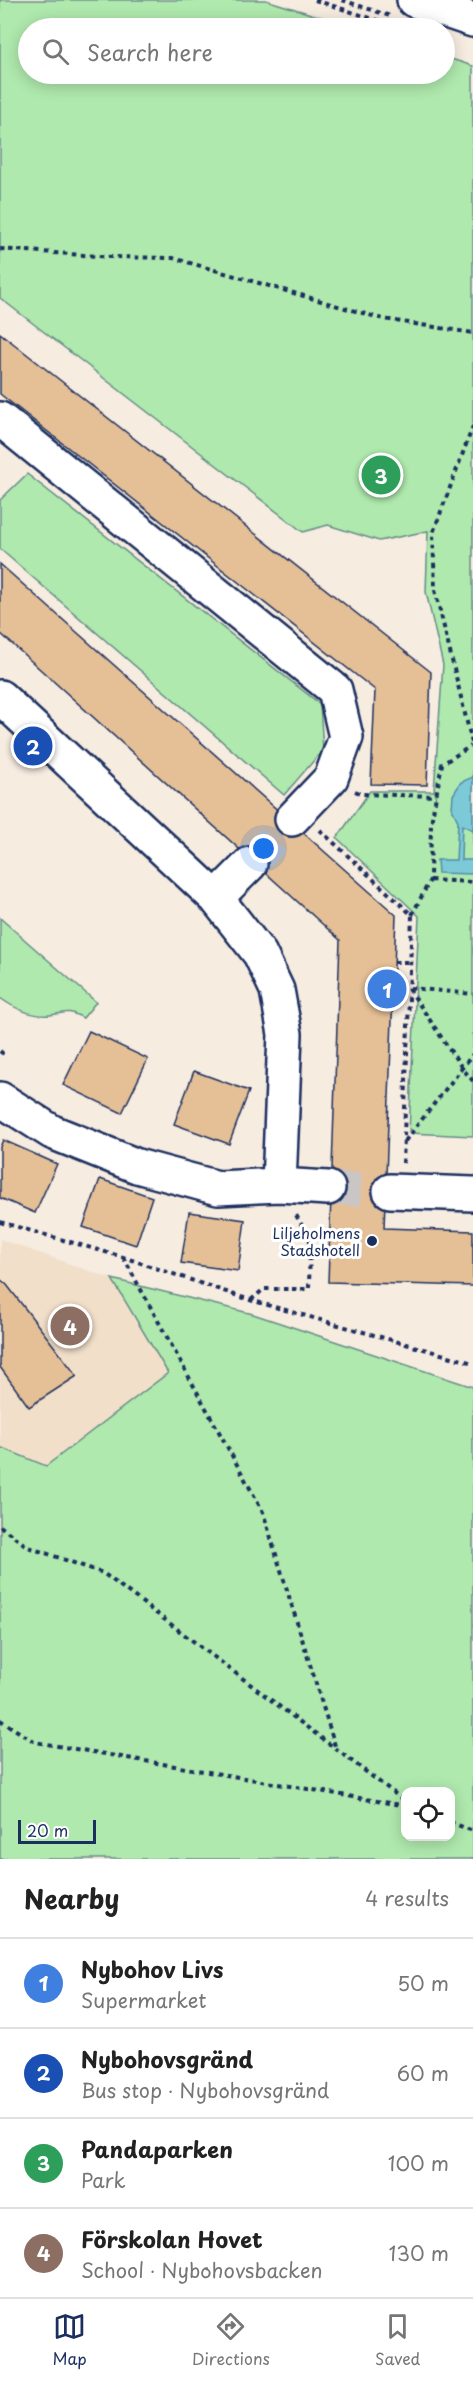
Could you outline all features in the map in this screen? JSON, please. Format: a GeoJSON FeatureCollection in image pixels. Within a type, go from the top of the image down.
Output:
{"type":"FeatureCollection","features":[{"type":"Feature","properties":{"kind":"street"},"geometry":{"type":"LineString","coordinates":[[405,9],[473,20]]}},
{"type":"Feature","properties":{"kind":"street"},"geometry":{"type":"LineString","coordinates":[[0,419],[335,690],[346,737],[330,778],[296,815]]}},
{"type":"Feature","properties":{"kind":"street"},"geometry":{"type":"LineString","coordinates":[[0,697],[216,898],[260,954],[277,990],[285,1035],[279,1185]]}},
{"type":"Feature","properties":{"kind":"street"},"geometry":{"type":"LineString","coordinates":[[216,898],[250,864]]}},
{"type":"Feature","properties":{"kind":"street"},"geometry":{"type":"LineString","coordinates":[[0,1099],[52,1132],[137,1166],[218,1188],[279,1185],[328,1188]]}},
{"type":"Feature","properties":{"kind":"street"},"geometry":{"type":"LineString","coordinates":[[396,1191],[473,1194]]}},
{"type":"Feature","properties":{"kind":"path"},"geometry":{"type":"LineString","coordinates":[[315,0],[370,18]]}},
{"type":"Feature","properties":{"kind":"path"},"geometry":{"type":"LineString","coordinates":[[342,0],[405,9]]}},
{"type":"Feature","properties":{"kind":"path"},"geometry":{"type":"LineString","coordinates":[[0,249],[89,256],[173,258],[383,319],[473,333]]}},
{"type":"Feature","properties":{"kind":"path"},"geometry":{"type":"LineString","coordinates":[[396,1191],[404,1142],[412,915],[430,880],[431,823],[442,764],[472,746],[435,590],[433,532],[473,426]]}},
{"type":"Feature","properties":{"kind":"path"},"geometry":{"type":"LineString","coordinates":[[330,778],[362,794],[436,796]]}},
{"type":"Feature","properties":{"kind":"path"},"geometry":{"type":"LineString","coordinates":[[296,815],[412,915]]}},
{"type":"Feature","properties":{"kind":"path"},"geometry":{"type":"LineString","coordinates":[[430,880],[473,882]]}},
{"type":"Feature","properties":{"kind":"path"},"geometry":{"type":"LineString","coordinates":[[394,962],[410,962]]}},
{"type":"Feature","properties":{"kind":"path"},"geometry":{"type":"LineString","coordinates":[[409,988],[473,994]]}},
{"type":"Feature","properties":{"kind":"path"},"geometry":{"type":"LineString","coordinates":[[409,988],[462,1068],[473,1080]]}},
{"type":"Feature","properties":{"kind":"path"},"geometry":{"type":"LineString","coordinates":[[0,1051],[2,1053],[0,1056]]}},
{"type":"Feature","properties":{"kind":"path"},"geometry":{"type":"LineString","coordinates":[[404,1142],[473,1054]]}},
{"type":"Feature","properties":{"kind":"path"},"geometry":{"type":"LineString","coordinates":[[0,1222],[123,1257],[250,1300],[473,1363]]}},
{"type":"Feature","properties":{"kind":"path"},"geometry":{"type":"LineString","coordinates":[[250,1300],[264,1289],[309,1289],[310,1240]]}},
{"type":"Feature","properties":{"kind":"path"},"geometry":{"type":"LineString","coordinates":[[123,1257],[263,1512],[336,1749]]}},
{"type":"Feature","properties":{"kind":"path"},"geometry":{"type":"LineString","coordinates":[[0,1526],[28,1547],[103,1572],[401,1801]]}},
{"type":"Feature","properties":{"kind":"path"},"geometry":{"type":"LineString","coordinates":[[0,1720],[35,1742],[401,1803]]}},
{"type":"Feature","properties":{"kind":"path"},"geometry":{"type":"LineString","coordinates":[[455,1824],[473,1831]]}},
{"type":"Feature","properties":{"kind":"shaded area"},"geometry":{"type":"Polygon","coordinates":[[[0,1239],[112,1279],[168,1373],[46,1466],[0,1447],[0,1239]]]}},
{"type":"Feature","properties":{"kind":"green space"},"geometry":{"type":"Polygon","coordinates":[[[0,0],[266,0],[324,18],[18,18],[18,84],[455,84],[455,60],[473,66],[473,1136],[409,1133],[419,916],[337,838],[370,791],[434,791],[443,665],[426,592],[428,531],[379,541],[328,525],[303,532],[0,298],[0,0]]]}},
{"type":"Feature","properties":{"kind":"green space"},"geometry":{"type":"Polygon","coordinates":[[[27,474],[320,704],[323,750],[284,795],[0,549],[0,500],[27,474]]]}},
{"type":"Feature","properties":{"kind":"green space"},"geometry":{"type":"Polygon","coordinates":[[[0,918],[96,1002],[83,1018],[66,1012],[50,1015],[30,1013],[0,998],[0,918]]]}},
{"type":"Feature","properties":{"kind":"green space"},"geometry":{"type":"Polygon","coordinates":[[[112,1279],[253,1314],[473,1387],[473,1859],[0,1859],[0,1447],[46,1466],[168,1373],[112,1279]]]}},
{"type":"Feature","properties":{"kind":"water"},"geometry":{"type":"Polygon","coordinates":[[[473,777],[473,830],[462,825],[461,860],[473,860],[473,874],[438,873],[437,860],[456,860],[458,821],[452,809],[453,795],[461,782],[473,777]]]}},
{"type":"Feature","properties":{"kind":"building"},"geometry":{"type":"Polygon","coordinates":[[[0,333],[431,672],[427,785],[371,784],[375,690],[0,394],[0,333]]]}},
{"type":"Feature","properties":{"kind":"building"},"geometry":{"type":"Polygon","coordinates":[[[0,564],[396,915],[384,1228],[473,1231],[473,1286],[328,1282],[340,940],[0,633],[0,564]]]}},
{"type":"Feature","properties":{"kind":"building"},"geometry":{"type":"Polygon","coordinates":[[[89,1031],[148,1059],[122,1113],[63,1085],[89,1031]]]}},
{"type":"Feature","properties":{"kind":"building"},"geometry":{"type":"Polygon","coordinates":[[[194,1071],[249,1091],[229,1144],[174,1124],[194,1071]]]}},
{"type":"Feature","properties":{"kind":"building"},"geometry":{"type":"Polygon","coordinates":[[[3,1140],[57,1164],[35,1213],[0,1198],[0,1147],[3,1140]]]}},
{"type":"Feature","properties":{"kind":"building"},"geometry":{"type":"Polygon","coordinates":[[[100,1179],[152,1197],[136,1245],[83,1227],[100,1179]]]}},
{"type":"Feature","properties":{"kind":"building"},"geometry":{"type":"Polygon","coordinates":[[[189,1212],[245,1220],[238,1271],[181,1263],[189,1212]]]}},
{"type":"Feature","properties":{"kind":"building"},"geometry":{"type":"Polygon","coordinates":[[[0,1279],[77,1376],[29,1407],[0,1367],[0,1279]]]}},
{"type":"Feature","properties":{"kind":"tunnel"},"geometry":{"type":"LineString","coordinates":[[250,864],[292,819]]}},
{"type":"Feature","properties":{"kind":"tunnel"},"geometry":{"type":"LineString","coordinates":[[328,1188],[390,1191]]}},
{"type":"Feature","properties":{"kind":"place","name":"Pandaparken"},"geometry":{"type":"Point","coordinates":[381,475]}},
{"type":"Feature","properties":{"kind":"place","name":"Nybohovsgränd"},"geometry":{"type":"Point","coordinates":[33,746]}},
{"type":"Feature","properties":{"kind":"place","name":"Nybohov Livs"},"geometry":{"type":"Point","coordinates":[387,989]}},
{"type":"Feature","properties":{"kind":"place","name":"Liljeholmens Stadshotell"},"geometry":{"type":"Point","coordinates":[372,1241]}},
{"type":"Feature","properties":{"kind":"place","name":"Förskolan Hovet"},"geometry":{"type":"Point","coordinates":[70,1326]}}]}
